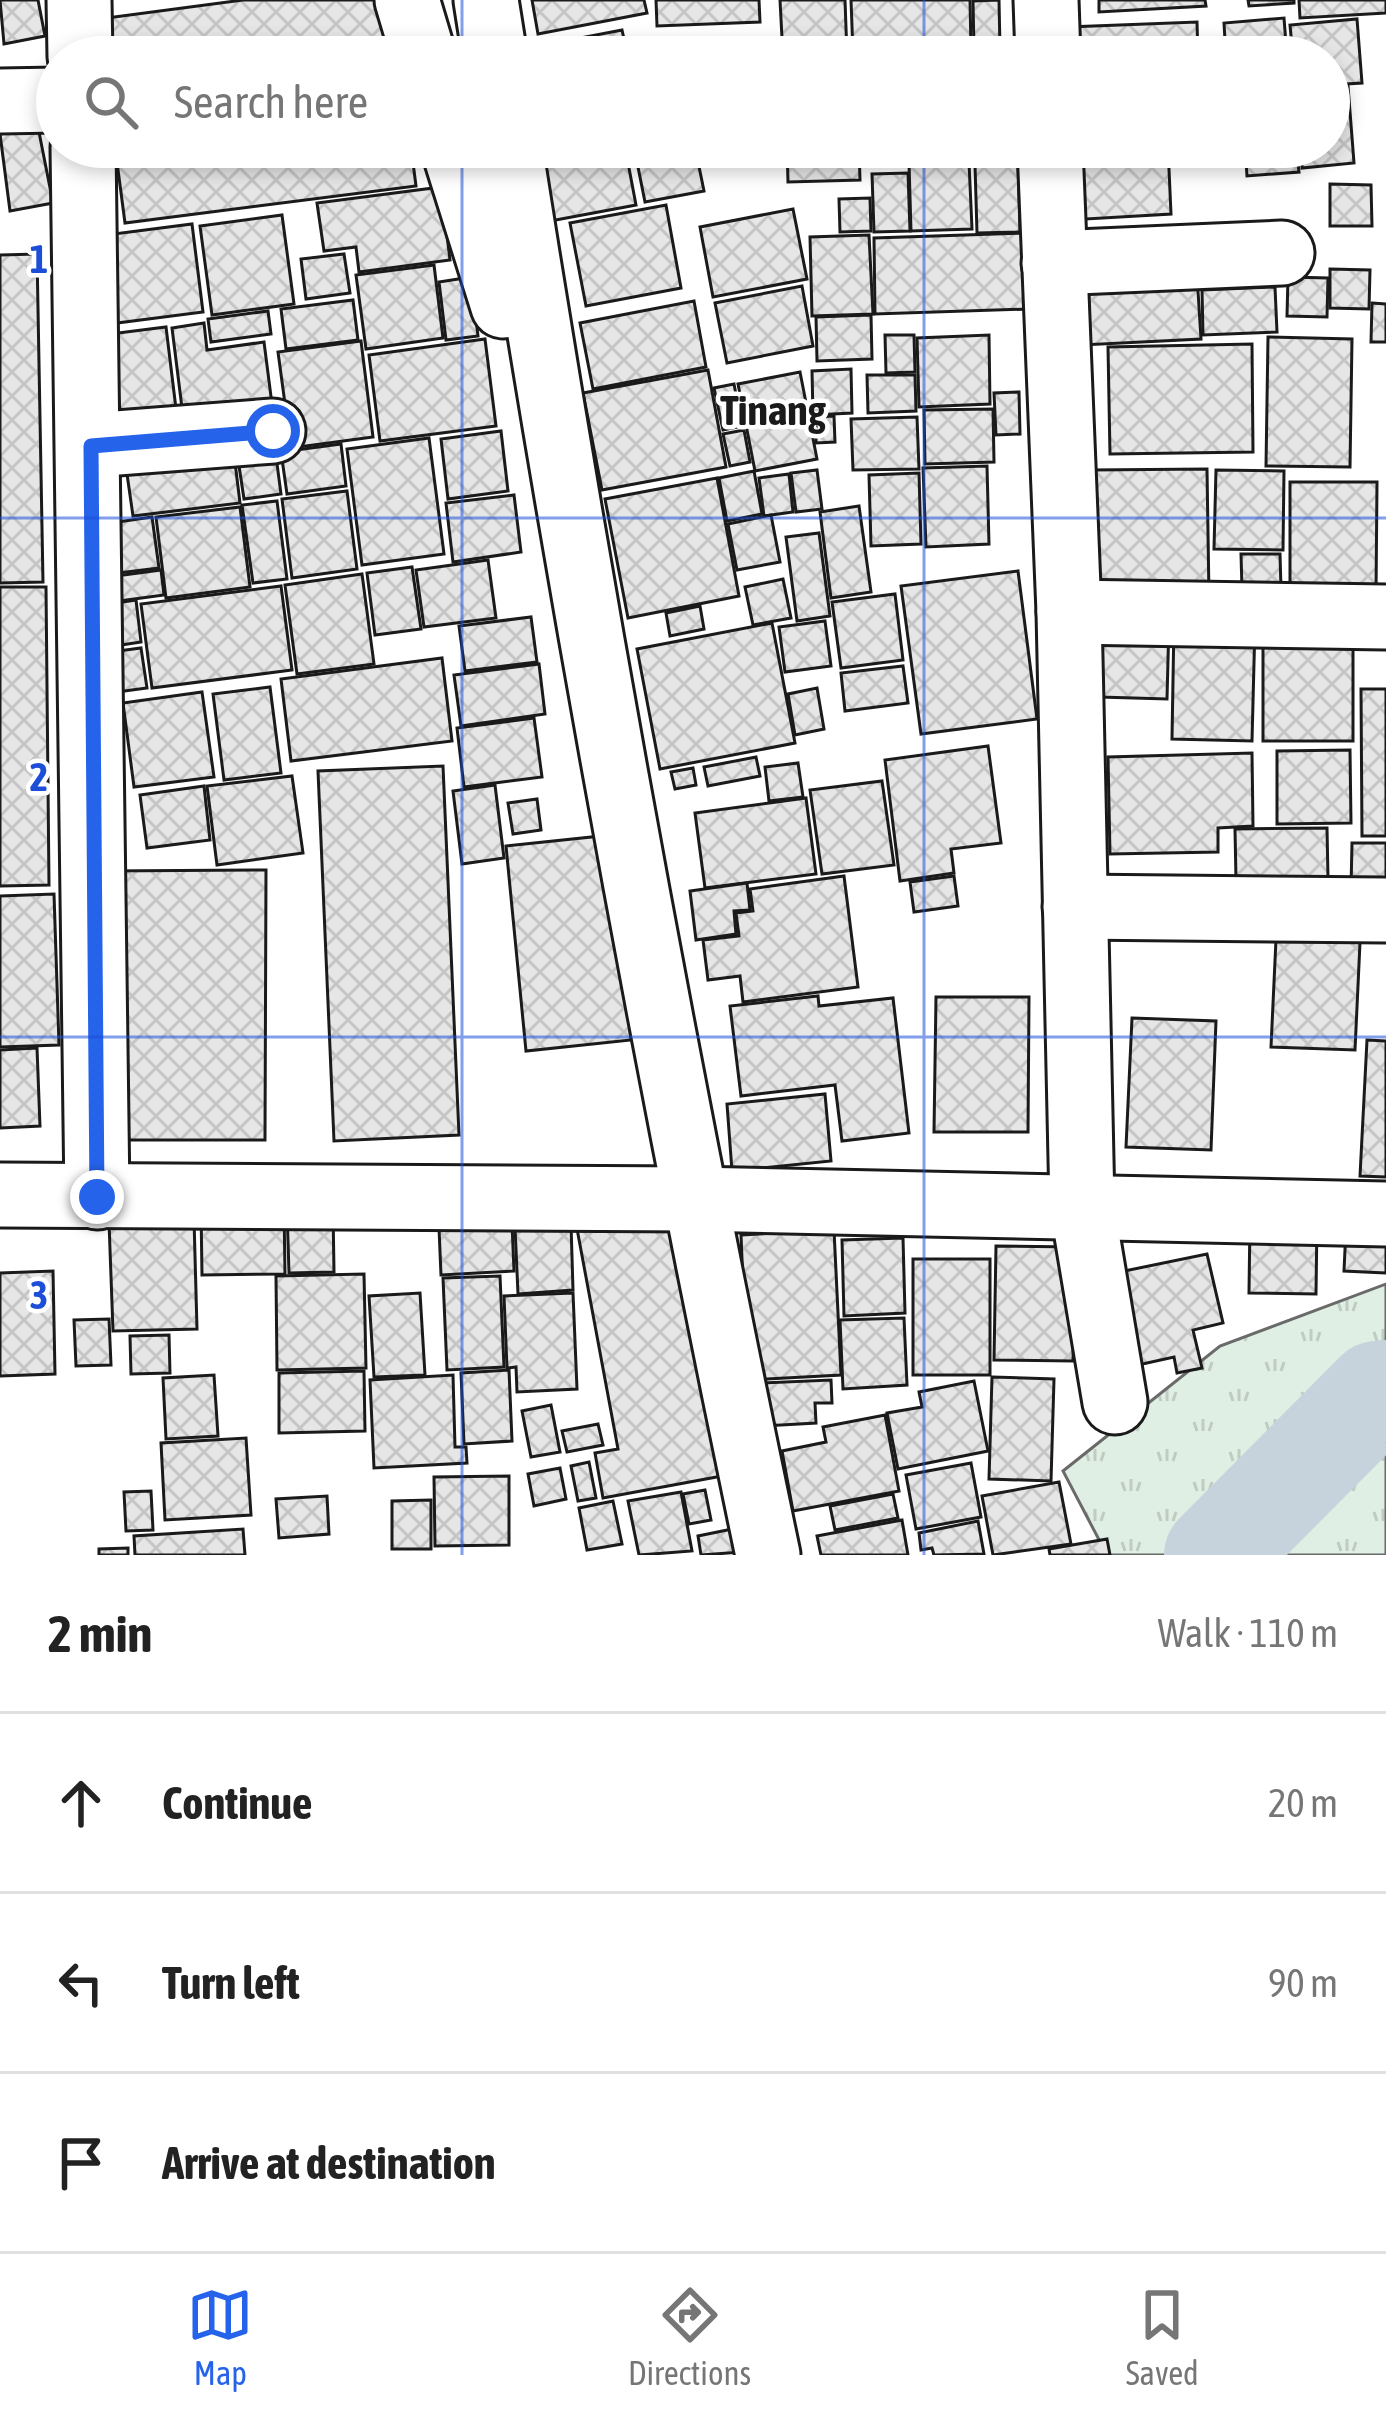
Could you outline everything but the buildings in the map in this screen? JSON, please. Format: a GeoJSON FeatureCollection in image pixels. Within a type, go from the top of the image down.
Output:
{"type":"FeatureCollection","features":[{"type":"Feature","properties":{"kind":"street"},"geometry":{"type":"LineString","coordinates":[[79,0],[80,36]]}},
{"type":"Feature","properties":{"kind":"street"},"geometry":{"type":"LineString","coordinates":[[406,0],[417,36]]}},
{"type":"Feature","properties":{"kind":"street"},"geometry":{"type":"LineString","coordinates":[[487,0],[493,36]]}},
{"type":"Feature","properties":{"kind":"street"},"geometry":{"type":"LineString","coordinates":[[1046,0],[1047,36]]}},
{"type":"Feature","properties":{"kind":"street"},"geometry":{"type":"LineString","coordinates":[[0,101],[36,100]]}},
{"type":"Feature","properties":{"kind":"street"},"geometry":{"type":"LineString","coordinates":[[83,168],[91,446],[97,1197]]}},
{"type":"Feature","properties":{"kind":"street"},"geometry":{"type":"LineString","coordinates":[[460,168],[567,510]]}},
{"type":"Feature","properties":{"kind":"street"},"geometry":{"type":"LineString","coordinates":[[513,168],[567,510],[694,1199],[769,1555]]}},
{"type":"Feature","properties":{"kind":"street"},"geometry":{"type":"LineString","coordinates":[[1052,168],[1069,612],[1082,1205],[1115,1402]]}},
{"type":"Feature","properties":{"kind":"street"},"geometry":{"type":"LineString","coordinates":[[1054,263],[1282,253]]}},
{"type":"Feature","properties":{"kind":"street"},"geometry":{"type":"LineString","coordinates":[[91,446],[273,431]]}},
{"type":"Feature","properties":{"kind":"street"},"geometry":{"type":"LineString","coordinates":[[1069,612],[1386,617]]}},
{"type":"Feature","properties":{"kind":"street"},"geometry":{"type":"LineString","coordinates":[[1075,907],[1386,910]]}},
{"type":"Feature","properties":{"kind":"street"},"geometry":{"type":"LineString","coordinates":[[0,1196],[694,1199],[1386,1214]]}},
{"type":"Feature","properties":{"kind":"green space"},"geometry":{"type":"Polygon","coordinates":[[[1386,1284],[1386,1555],[1107,1555],[1063,1471],[1220,1346],[1386,1284]]]}},
{"type":"Feature","properties":{"kind":"waterway"},"geometry":{"type":"LineString","coordinates":[[1215,1555],[1377,1392],[1386,1391]]}},
{"type":"Feature","properties":{"kind":"district","name":"Tinang"},"geometry":{"type":"Point","coordinates":[773,410]}},
{"type":"Feature","properties":{"kind":"route"},"geometry":{"type":"LineString","coordinates":[[97,1197],[91,446],[273,431]]}}]}
